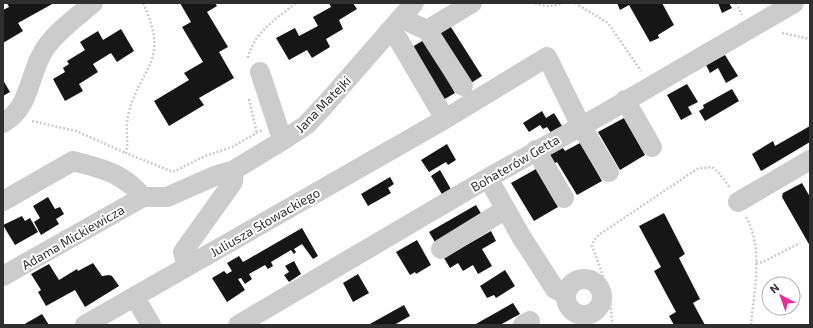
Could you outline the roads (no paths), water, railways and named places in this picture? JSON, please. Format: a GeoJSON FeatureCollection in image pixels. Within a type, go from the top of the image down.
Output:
{"type":"FeatureCollection","features":[{"type":"Feature","properties":{"kind":"street"},"geometry":{"type":"LineString","coordinates":[[3,123],[18,111],[26,97],[32,74],[39,56],[46,46],[93,3]]}},
{"type":"Feature","properties":{"kind":"street"},"geometry":{"type":"LineString","coordinates":[[427,30],[472,3]]}},
{"type":"Feature","properties":{"kind":"street","name":"Bohaterów Getta"},"geometry":{"type":"LineString","coordinates":[[238,325],[536,150],[582,126],[794,3]]}},
{"type":"Feature","properties":{"kind":"street"},"geometry":{"type":"LineString","coordinates":[[445,119],[398,39],[402,17],[409,22],[427,30],[463,86]]}},
{"type":"Feature","properties":{"kind":"street","name":"Jana Matejki"},"geometry":{"type":"LineString","coordinates":[[143,197],[167,197],[217,175],[234,170],[285,140],[306,125],[402,17]]}},
{"type":"Feature","properties":{"kind":"street","name":"Juliusza Słowackiego"},"geometry":{"type":"LineString","coordinates":[[85,325],[445,119],[548,57],[582,126]]}},
{"type":"Feature","properties":{"kind":"street"},"geometry":{"type":"LineString","coordinates":[[260,72],[275,121],[285,140]]}},
{"type":"Feature","properties":{"kind":"street"},"geometry":{"type":"LineString","coordinates":[[625,100],[652,147]]}},
{"type":"Feature","properties":{"kind":"street"},"geometry":{"type":"LineString","coordinates":[[582,126],[609,172]]}},
{"type":"Feature","properties":{"kind":"street"},"geometry":{"type":"LineString","coordinates":[[536,150],[564,198]]}},
{"type":"Feature","properties":{"kind":"street"},"geometry":{"type":"LineString","coordinates":[[738,202],[810,160]]}},
{"type":"Feature","properties":{"kind":"street"},"geometry":{"type":"LineString","coordinates":[[3,201],[72,161],[112,171],[134,187],[143,197]]}},
{"type":"Feature","properties":{"kind":"street"},"geometry":{"type":"LineString","coordinates":[[187,266],[183,252],[233,182],[234,170]]}},
{"type":"Feature","properties":{"kind":"street"},"geometry":{"type":"LineString","coordinates":[[488,178],[555,289],[566,294]]}},
{"type":"Feature","properties":{"kind":"street","name":"Adama Mickiewicza"},"geometry":{"type":"LineString","coordinates":[[3,276],[143,197]]}},
{"type":"Feature","properties":{"kind":"street"},"geometry":{"type":"LineString","coordinates":[[440,249],[506,209]]}},
{"type":"Feature","properties":{"kind":"street"},"geometry":{"type":"LineString","coordinates":[[582,278],[601,282],[603,299],[597,319],[579,315],[571,311],[566,303],[566,294],[568,287],[574,281],[582,278]]}},
{"type":"Feature","properties":{"kind":"street"},"geometry":{"type":"LineString","coordinates":[[135,296],[150,325]]}}]}
